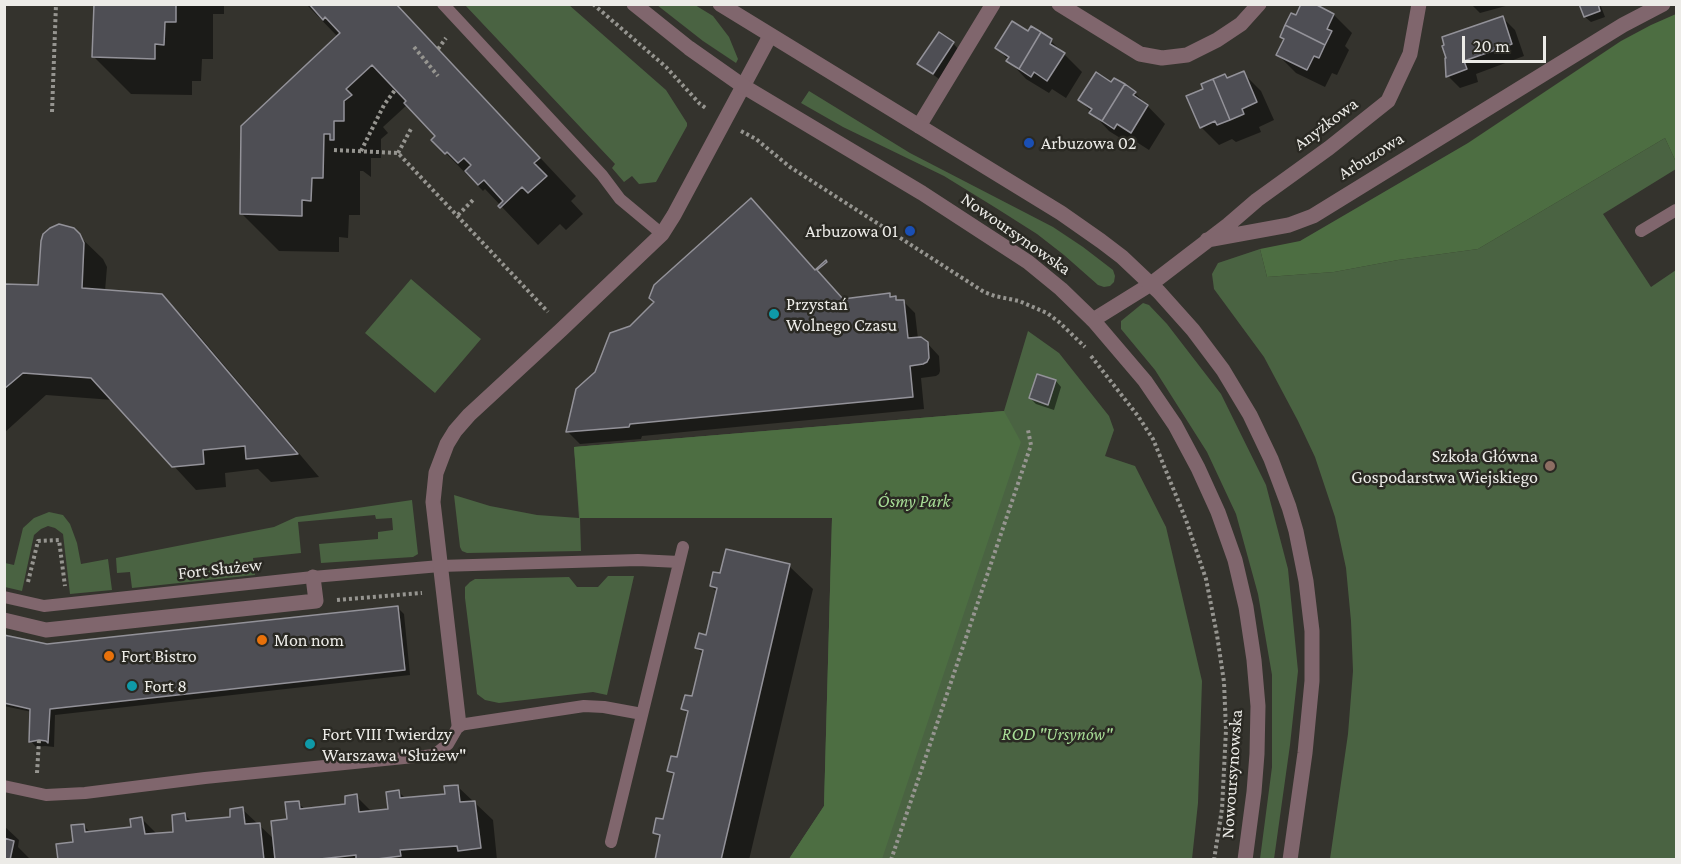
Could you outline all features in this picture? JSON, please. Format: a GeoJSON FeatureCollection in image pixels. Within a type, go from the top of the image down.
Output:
{"type":"FeatureCollection","features":[{"type":"Feature","properties":{"kind":"street","name":"Nowoursynowska"},"geometry":{"type":"LineString","coordinates":[[634,4],[689,48],[743,86],[922,194],[1028,262],[1061,289],[1093,320],[1145,381],[1175,425],[1218,512],[1246,607],[1258,706],[1254,792],[1245,860]]}},
{"type":"Feature","properties":{"kind":"street","name":"Nowoursynowska"},"geometry":{"type":"LineString","coordinates":[[720,4],[1061,213],[1122,257],[1176,310],[1204,343],[1237,392],[1272,459],[1296,531],[1309,606],[1312,665],[1310,709],[1290,860]]}},
{"type":"Feature","properties":{"kind":"street"},"geometry":{"type":"LineString","coordinates":[[919,126],[993,4]]}},
{"type":"Feature","properties":{"kind":"street"},"geometry":{"type":"LineString","coordinates":[[1059,4],[1140,54],[1162,58],[1187,55],[1217,40],[1241,24],[1259,4]]}},
{"type":"Feature","properties":{"kind":"street","name":"Anyżkowa"},"geometry":{"type":"LineString","coordinates":[[1207,240],[1388,101],[1410,54],[1419,4]]}},
{"type":"Feature","properties":{"kind":"street","name":"Arbuzowa"},"geometry":{"type":"LineString","coordinates":[[1093,320],[1151,284],[1207,240],[1288,225],[1313,216],[1623,25],[1664,4]]}},
{"type":"Feature","properties":{"kind":"street"},"geometry":{"type":"LineString","coordinates":[[459,725],[433,502],[434,487],[441,460],[456,430],[469,415],[662,234],[770,36]]}},
{"type":"Feature","properties":{"kind":"street"},"geometry":{"type":"LineString","coordinates":[[4,620],[46,630],[316,601],[313,577]]}},
{"type":"Feature","properties":{"kind":"lane"},"geometry":{"type":"LineString","coordinates":[[443,4],[602,175],[620,199],[662,234]]}},
{"type":"Feature","properties":{"kind":"lane"},"geometry":{"type":"LineString","coordinates":[[1641,231],[1677,210]]}},
{"type":"Feature","properties":{"kind":"lane"},"geometry":{"type":"LineString","coordinates":[[611,842],[683,547]]}},
{"type":"Feature","properties":{"kind":"lane","name":"Fort Służew"},"geometry":{"type":"LineString","coordinates":[[4,597],[44,606],[313,577],[440,566],[638,560],[679,562]]}},
{"type":"Feature","properties":{"kind":"lane"},"geometry":{"type":"LineString","coordinates":[[4,786],[46,795],[75,793],[434,755],[448,744],[459,725],[584,706],[642,714]]}},
{"type":"Feature","properties":{"kind":"path"},"geometry":{"type":"LineString","coordinates":[[52,112],[56,4]]}},
{"type":"Feature","properties":{"kind":"path"},"geometry":{"type":"LineString","coordinates":[[593,4],[666,67],[700,104],[712,112]]}},
{"type":"Feature","properties":{"kind":"path"},"geometry":{"type":"LineString","coordinates":[[438,49],[448,34]]}},
{"type":"Feature","properties":{"kind":"path"},"geometry":{"type":"LineString","coordinates":[[414,47],[438,76]]}},
{"type":"Feature","properties":{"kind":"path"},"geometry":{"type":"LineString","coordinates":[[361,151],[384,105],[395,90]]}},
{"type":"Feature","properties":{"kind":"path"},"geometry":{"type":"LineString","coordinates":[[398,153],[412,127]]}},
{"type":"Feature","properties":{"kind":"path"},"geometry":{"type":"LineString","coordinates":[[736,128],[756,140],[790,167],[984,292],[1033,306],[1059,322],[1085,348],[1138,416],[1153,439],[1186,520],[1206,579],[1217,635],[1224,682],[1226,730],[1222,809],[1214,860]]}},
{"type":"Feature","properties":{"kind":"path"},"geometry":{"type":"LineString","coordinates":[[334,150],[398,153],[458,214],[552,317]]}},
{"type":"Feature","properties":{"kind":"path"},"geometry":{"type":"LineString","coordinates":[[458,214],[475,198]]}},
{"type":"Feature","properties":{"kind":"path"},"geometry":{"type":"LineString","coordinates":[[891,860],[1031,445],[1028,430]]}},
{"type":"Feature","properties":{"kind":"path"},"geometry":{"type":"LineString","coordinates":[[24,602],[38,541],[59,540],[67,604]]}},
{"type":"Feature","properties":{"kind":"path"},"geometry":{"type":"LineString","coordinates":[[316,601],[426,593]]}},
{"type":"Feature","properties":{"kind":"path"},"geometry":{"type":"LineString","coordinates":[[37,772],[39,741]]}},
{"type":"Feature","properties":{"kind":"green space"},"geometry":{"type":"Polygon","coordinates":[[[465,5],[569,5],[666,90],[687,126],[656,182],[639,184],[632,176],[624,182],[612,168],[615,164],[465,5]]]}},
{"type":"Feature","properties":{"kind":"green space"},"geometry":{"type":"Polygon","coordinates":[[[657,5],[695,5],[713,16],[729,37],[738,59],[736,63],[703,41],[657,5]]]}},
{"type":"Feature","properties":{"kind":"green space"},"geometry":{"type":"Polygon","coordinates":[[[1676,14],[1676,162],[1665,138],[1478,249],[1334,272],[1267,277],[1260,249],[1300,241],[1468,143],[1621,41],[1676,14]]]}},
{"type":"Feature","properties":{"kind":"green space"},"geometry":{"type":"Polygon","coordinates":[[[809,91],[910,153],[1053,227],[1113,270],[1114,282],[1110,286],[1098,285],[1037,234],[944,176],[843,127],[801,103],[809,91]]]}},
{"type":"Feature","properties":{"kind":"green space","name":"Szkoła Główna Gospodarstwa Wiejskiego"},"geometry":{"type":"Polygon","coordinates":[[[1665,138],[1676,162],[1676,169],[1603,214],[1651,287],[1676,270],[1676,859],[1330,859],[1348,734],[1353,671],[1346,568],[1335,517],[1315,457],[1264,357],[1214,289],[1212,274],[1218,263],[1260,249],[1267,277],[1334,272],[1478,249],[1665,138]]]}},
{"type":"Feature","properties":{"kind":"green space"},"geometry":{"type":"Polygon","coordinates":[[[411,279],[481,339],[435,393],[365,333],[411,279]]]}},
{"type":"Feature","properties":{"kind":"green space"},"geometry":{"type":"Polygon","coordinates":[[[1143,303],[1149,305],[1167,324],[1221,394],[1266,485],[1288,569],[1298,671],[1274,859],[1260,859],[1272,767],[1272,675],[1258,594],[1236,514],[1207,452],[1155,370],[1121,329],[1121,321],[1143,303]]]}},
{"type":"Feature","properties":{"kind":"green space","name":"ROD \"Ursynów\""},"geometry":{"type":"Polygon","coordinates":[[[1028,331],[1059,353],[1109,416],[1114,430],[1105,456],[1135,466],[1166,527],[1202,681],[1198,803],[1192,859],[789,859],[824,806],[832,518],[580,518],[581,551],[467,553],[460,547],[454,495],[490,506],[537,515],[579,518],[574,447],[1004,411],[1028,331]]]}},
{"type":"Feature","properties":{"kind":"green space","name":"Ósmy Park"},"geometry":{"type":"Polygon","coordinates":[[[1004,411],[1021,442],[882,859],[789,859],[824,806],[832,518],[580,518],[574,447],[1004,411]]]}},
{"type":"Feature","properties":{"kind":"green space"},"geometry":{"type":"Polygon","coordinates":[[[412,500],[418,554],[413,557],[321,563],[319,544],[378,539],[378,532],[393,530],[392,518],[376,519],[375,515],[298,522],[301,553],[253,558],[255,575],[132,588],[130,572],[117,573],[116,558],[274,527],[296,517],[412,500]]]}},
{"type":"Feature","properties":{"kind":"green space"},"geometry":{"type":"Polygon","coordinates":[[[49,512],[63,515],[70,524],[81,564],[108,559],[112,590],[70,594],[63,534],[48,526],[34,535],[22,591],[5,587],[5,563],[14,565],[23,528],[34,518],[49,512]]]}},
{"type":"Feature","properties":{"kind":"green space"},"geometry":{"type":"Polygon","coordinates":[[[608,576],[634,576],[607,695],[593,692],[499,703],[485,700],[477,694],[465,598],[465,587],[470,582],[475,579],[569,577],[577,587],[598,587],[608,576]]]}},
{"type":"Feature","properties":{"kind":"building"},"geometry":{"type":"Polygon","coordinates":[[[94,4],[176,4],[176,22],[165,22],[164,45],[155,44],[155,59],[92,57],[94,4]]]}},
{"type":"Feature","properties":{"kind":"building"},"geometry":{"type":"Polygon","coordinates":[[[309,4],[396,4],[540,158],[534,163],[547,176],[528,193],[522,187],[500,208],[498,206],[503,201],[484,180],[478,185],[465,171],[471,165],[464,158],[458,163],[431,140],[435,136],[372,65],[346,89],[352,95],[344,101],[344,121],[334,121],[334,140],[330,140],[330,134],[324,134],[323,178],[312,178],[311,201],[302,200],[302,216],[240,214],[241,126],[340,33],[325,17],[323,20],[309,4]]]}},
{"type":"Feature","properties":{"kind":"building"},"geometry":{"type":"Polygon","coordinates":[[[1301,4],[1315,4],[1334,14],[1327,29],[1332,31],[1325,45],[1285,25],[1291,13],[1296,15],[1301,4]]]}},
{"type":"Feature","properties":{"kind":"building"},"geometry":{"type":"Polygon","coordinates":[[[1579,4],[1598,4],[1600,11],[1584,17],[1579,4]]]}},
{"type":"Feature","properties":{"kind":"building"},"geometry":{"type":"Polygon","coordinates":[[[1503,16],[1512,44],[1464,61],[1467,69],[1446,77],[1446,58],[1442,37],[1503,16]]]}},
{"type":"Feature","properties":{"kind":"building"},"geometry":{"type":"Polygon","coordinates":[[[1012,21],[1028,31],[1031,26],[1041,32],[1019,69],[1006,61],[1009,57],[995,48],[1012,21]]]}},
{"type":"Feature","properties":{"kind":"building"},"geometry":{"type":"Polygon","coordinates":[[[1285,25],[1325,45],[1319,58],[1314,56],[1307,70],[1276,55],[1284,39],[1280,37],[1285,25]]]}},
{"type":"Feature","properties":{"kind":"building"},"geometry":{"type":"Polygon","coordinates":[[[939,32],[954,42],[933,74],[917,64],[939,32]]]}},
{"type":"Feature","properties":{"kind":"building"},"geometry":{"type":"Polygon","coordinates":[[[1041,32],[1052,39],[1050,44],[1065,53],[1047,81],[1034,72],[1031,77],[1019,69],[1041,32]]]}},
{"type":"Feature","properties":{"kind":"building"},"geometry":{"type":"Polygon","coordinates":[[[1244,71],[1257,102],[1242,109],[1244,114],[1230,120],[1213,79],[1225,74],[1227,78],[1244,71]]]}},
{"type":"Feature","properties":{"kind":"building"},"geometry":{"type":"Polygon","coordinates":[[[1096,72],[1111,82],[1114,78],[1125,84],[1102,121],[1089,113],[1092,109],[1078,100],[1096,72]]]}},
{"type":"Feature","properties":{"kind":"building"},"geometry":{"type":"Polygon","coordinates":[[[1213,79],[1230,120],[1217,125],[1215,121],[1200,128],[1186,96],[1203,89],[1201,84],[1213,79]]]}},
{"type":"Feature","properties":{"kind":"building"},"geometry":{"type":"Polygon","coordinates":[[[1125,84],[1136,92],[1133,95],[1148,105],[1131,133],[1117,124],[1114,129],[1102,121],[1125,84]]]}},
{"type":"Feature","properties":{"kind":"building","name":"Przystań Wolnego Czasu"},"geometry":{"type":"Polygon","coordinates":[[[751,198],[815,270],[826,260],[827,262],[817,270],[843,299],[890,293],[890,297],[896,296],[896,300],[904,300],[908,338],[921,337],[928,342],[927,362],[910,366],[913,397],[566,432],[576,389],[595,372],[610,333],[630,326],[654,302],[649,298],[654,285],[751,198]]]}},
{"type":"Feature","properties":{"kind":"building"},"geometry":{"type":"Polygon","coordinates":[[[59,224],[74,228],[84,243],[82,288],[162,294],[298,454],[246,459],[245,446],[203,450],[204,464],[172,467],[91,378],[23,373],[4,389],[4,284],[38,285],[43,234],[59,224]]]}},
{"type":"Feature","properties":{"kind":"building"},"geometry":{"type":"Polygon","coordinates":[[[1037,374],[1056,380],[1048,405],[1029,398],[1037,374]]]}},
{"type":"Feature","properties":{"kind":"building"},"geometry":{"type":"Polygon","coordinates":[[[726,549],[790,564],[721,860],[655,860],[660,835],[653,833],[656,818],[663,819],[674,773],[667,771],[671,756],[677,757],[688,711],[681,709],[685,695],[692,696],[703,650],[695,648],[699,633],[706,635],[717,588],[710,586],[713,572],[720,573],[726,549]]]}},
{"type":"Feature","properties":{"kind":"building","name":"Fort 8"},"geometry":{"type":"Polygon","coordinates":[[[398,606],[405,670],[50,709],[48,743],[39,740],[29,742],[30,709],[4,703],[4,635],[47,644],[398,606]]]}},
{"type":"Feature","properties":{"kind":"building"},"geometry":{"type":"Polygon","coordinates":[[[458,785],[460,802],[475,801],[481,848],[458,851],[457,846],[400,850],[401,856],[369,860],[356,860],[356,855],[311,860],[275,860],[271,821],[287,819],[285,802],[299,801],[300,809],[345,804],[345,796],[357,794],[359,812],[388,809],[386,792],[399,790],[400,798],[445,794],[444,786],[458,785]]]}},
{"type":"Feature","properties":{"kind":"building"},"geometry":{"type":"Polygon","coordinates":[[[243,807],[245,824],[260,823],[264,860],[58,860],[56,844],[73,842],[71,825],[84,824],[85,832],[131,827],[130,819],[142,817],[145,834],[173,832],[172,815],[185,813],[186,821],[230,817],[230,809],[243,807]]]}},
{"type":"Feature","properties":{"kind":"building"},"geometry":{"type":"Polygon","coordinates":[[[4,838],[14,841],[10,860],[4,860],[4,838]]]}},
{"type":"Feature","properties":{"kind":"place","name":"Arbuzowa 02"},"geometry":{"type":"Point","coordinates":[1029,143]}},
{"type":"Feature","properties":{"kind":"place","name":"Arbuzowa 01"},"geometry":{"type":"Point","coordinates":[910,231]}},
{"type":"Feature","properties":{"kind":"place","name":"Przystań Wolnego Czasu"},"geometry":{"type":"Point","coordinates":[774,314]}},
{"type":"Feature","properties":{"kind":"place","name":"Szkoła Główna Gospodarstwa Wiejskiego"},"geometry":{"type":"Point","coordinates":[1550,466]}},
{"type":"Feature","properties":{"kind":"place","name":"Mon nom"},"geometry":{"type":"Point","coordinates":[262,640]}},
{"type":"Feature","properties":{"kind":"place","name":"Fort Bistro"},"geometry":{"type":"Point","coordinates":[109,656]}},
{"type":"Feature","properties":{"kind":"place","name":"Fort 8"},"geometry":{"type":"Point","coordinates":[132,686]}},
{"type":"Feature","properties":{"kind":"place","name":"Fort VIII Twierdzy Warszawa \"Służew\""},"geometry":{"type":"Point","coordinates":[310,744]}}]}
